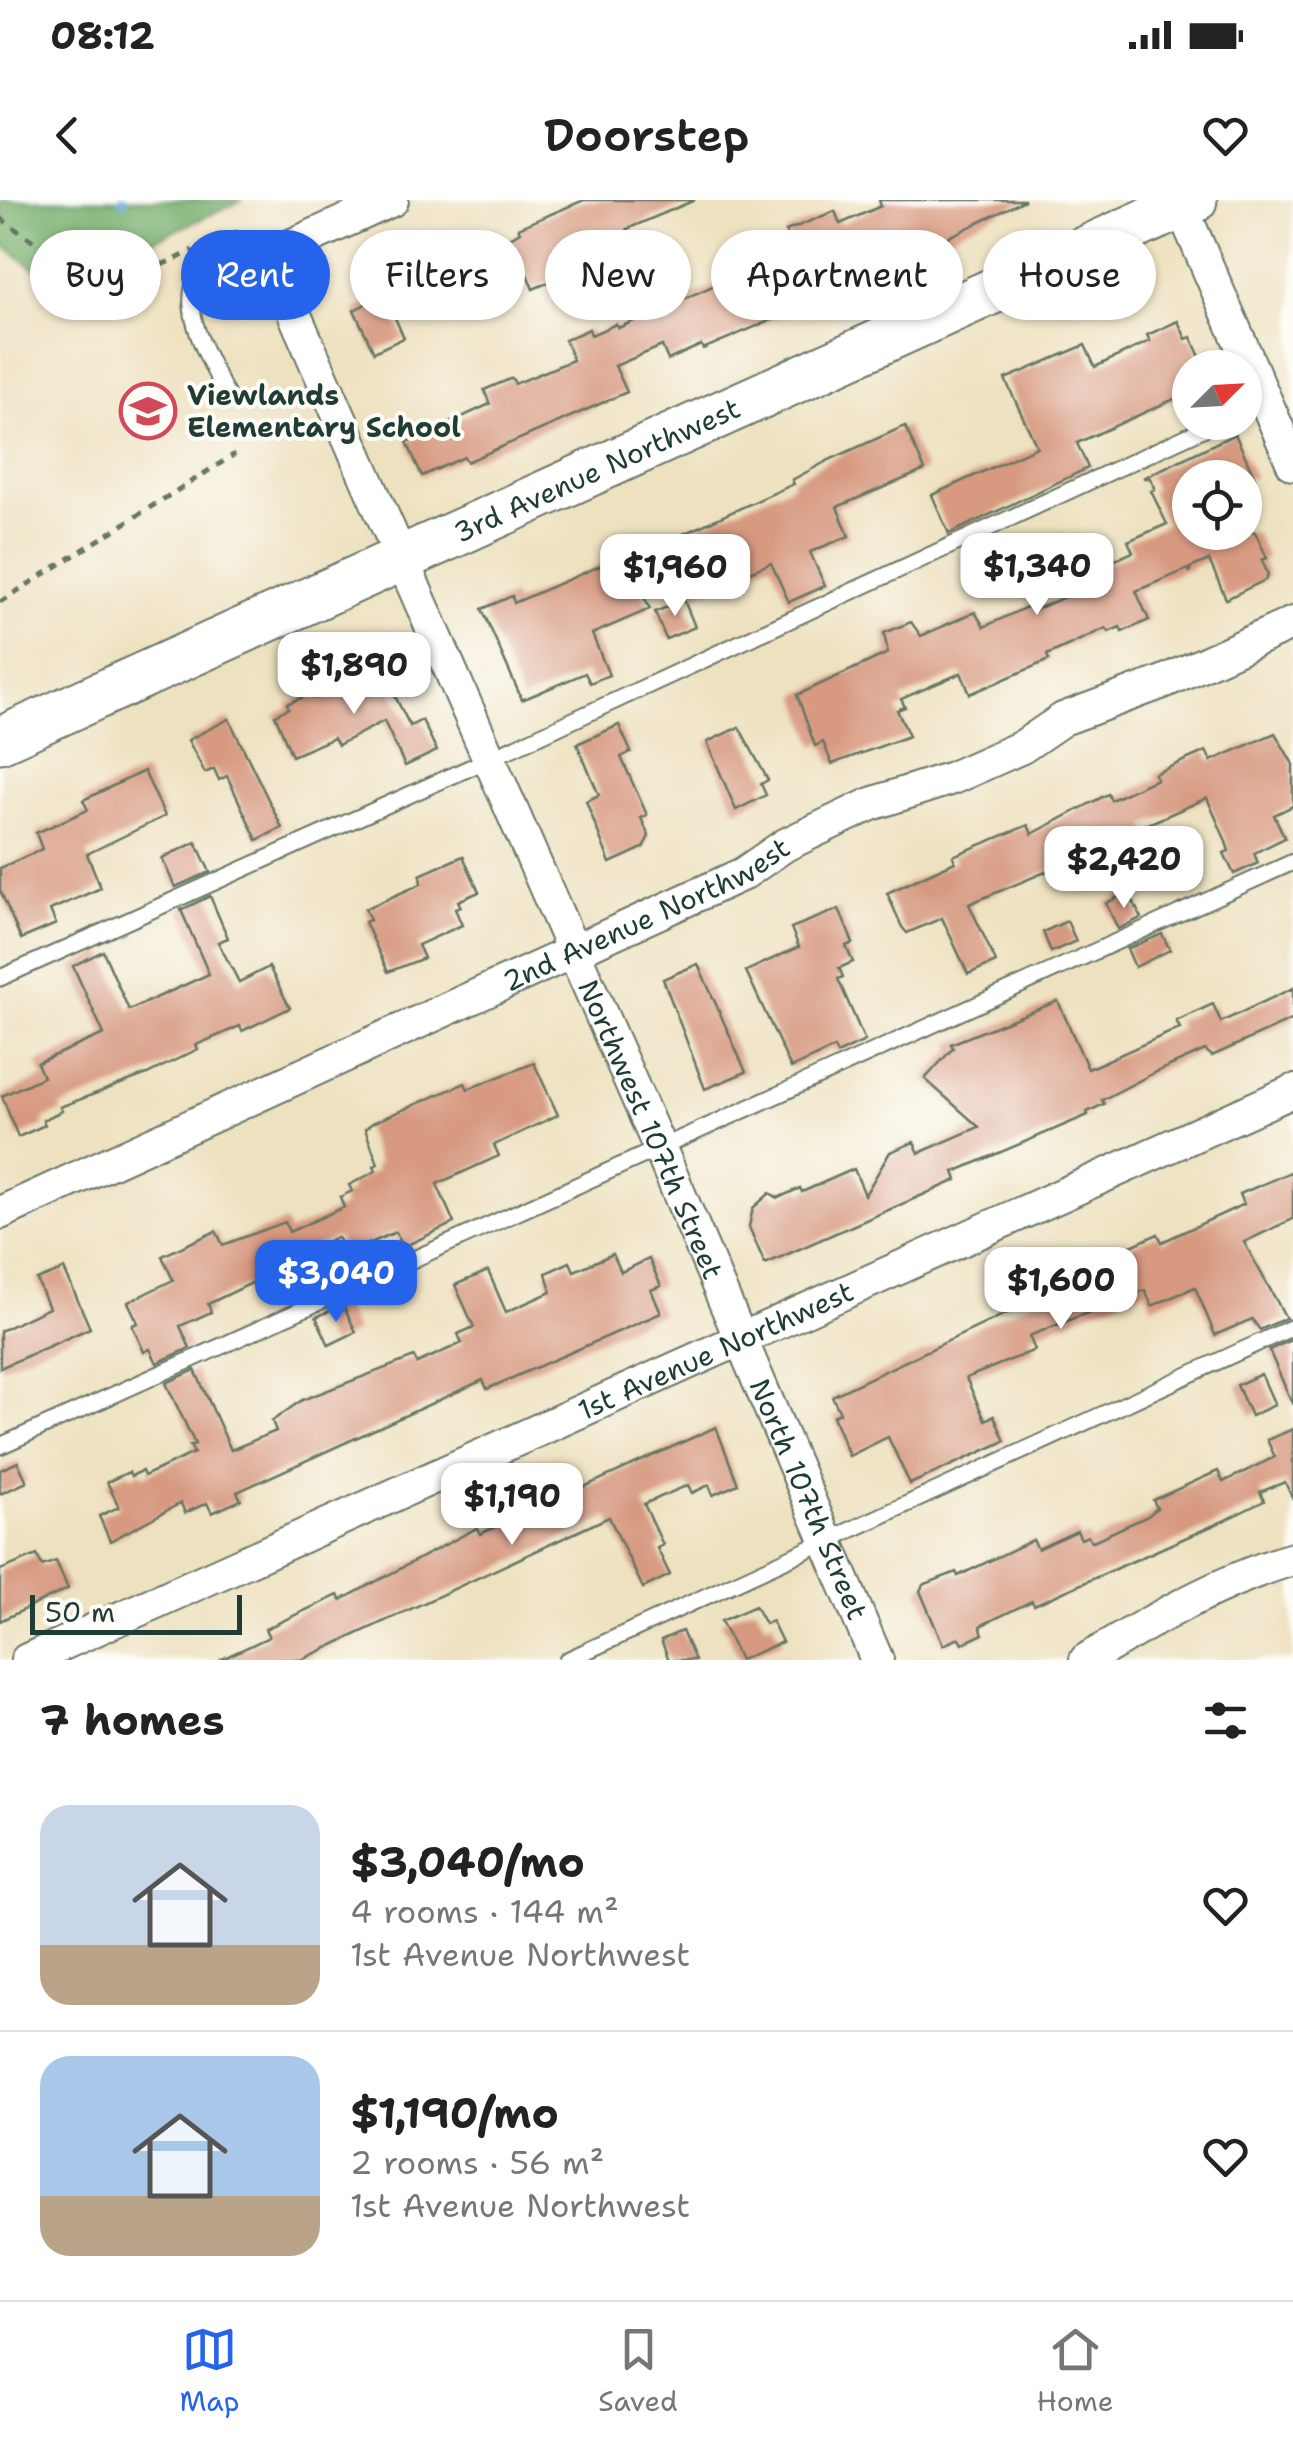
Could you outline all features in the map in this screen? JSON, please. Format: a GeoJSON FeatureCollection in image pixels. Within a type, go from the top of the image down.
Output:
{"type":"FeatureCollection","features":[{"type":"Feature","properties":{"kind":"street"},"geometry":{"type":"LineString","coordinates":[[326,230],[392,200]]}},
{"type":"Feature","properties":{"kind":"street"},"geometry":{"type":"LineString","coordinates":[[1185,202],[1236,350]]}},
{"type":"Feature","properties":{"kind":"street","name":"3rd Avenue Northwest"},"geometry":{"type":"LineString","coordinates":[[0,740],[1185,202]]}},
{"type":"Feature","properties":{"kind":"street","name":"Northwest 107th Street"},"geometry":{"type":"LineString","coordinates":[[297,320],[740,1339]]}},
{"type":"Feature","properties":{"kind":"street"},"geometry":{"type":"LineString","coordinates":[[1262,416],[1293,464]]}},
{"type":"Feature","properties":{"kind":"street","name":"2nd Avenue Northwest"},"geometry":{"type":"LineString","coordinates":[[0,1213],[744,874],[785,844],[872,804],[952,778],[1022,746],[1062,719],[1163,682],[1293,623]]}},
{"type":"Feature","properties":{"kind":"street","name":"1st Avenue Northwest"},"geometry":{"type":"LineString","coordinates":[[27,1660],[1293,1091]]}},
{"type":"Feature","properties":{"kind":"street","name":"North 107th Street"},"geometry":{"type":"LineString","coordinates":[[740,1339],[877,1660]]}},
{"type":"Feature","properties":{"kind":"street"},"geometry":{"type":"LineString","coordinates":[[1086,1660],[1144,1625],[1261,1568],[1293,1559]]}},
{"type":"Feature","properties":{"kind":"lane"},"geometry":{"type":"LineString","coordinates":[[195,320],[228,398]]}},
{"type":"Feature","properties":{"kind":"lane"},"geometry":{"type":"LineString","coordinates":[[0,978],[487,760],[1179,440]]}},
{"type":"Feature","properties":{"kind":"lane"},"geometry":{"type":"LineString","coordinates":[[0,1446],[661,1151],[1293,862]]}},
{"type":"Feature","properties":{"kind":"lane"},"geometry":{"type":"LineString","coordinates":[[567,1660],[1293,1327]]}},
{"type":"Feature","properties":{"kind":"path"},"geometry":{"type":"LineString","coordinates":[[0,218],[54,256],[95,270],[147,271],[181,254]]}},
{"type":"Feature","properties":{"kind":"path"},"geometry":{"type":"LineString","coordinates":[[0,602],[236,454]]}},
{"type":"Feature","properties":{"kind":"green space"},"geometry":{"type":"Polygon","coordinates":[[[0,200],[243,200],[161,237],[161,230],[30,230],[30,265],[0,243],[0,200]]]}},
{"type":"Feature","properties":{"kind":"building"},"geometry":{"type":"Polygon","coordinates":[[[584,200],[695,200],[627,230],[545,230],[545,284],[533,289],[525,272],[525,230],[518,228],[584,200]]]}},
{"type":"Feature","properties":{"kind":"building"},"geometry":{"type":"Polygon","coordinates":[[[879,200],[1025,200],[963,230],[788,230],[835,211],[840,224],[881,206],[879,200]]]}},
{"type":"Feature","properties":{"kind":"building"},"geometry":{"type":"Polygon","coordinates":[[[711,287],[711,320],[771,320],[668,360],[662,346],[615,366],[627,392],[467,462],[464,457],[422,476],[407,442],[490,404],[484,390],[512,378],[515,384],[573,360],[565,340],[589,329],[591,335],[636,320],[691,320],[691,296],[711,287]]]}},
{"type":"Feature","properties":{"kind":"building"},"geometry":{"type":"Polygon","coordinates":[[[359,320],[396,320],[404,338],[374,352],[359,320]]]}},
{"type":"Feature","properties":{"kind":"building"},"geometry":{"type":"Polygon","coordinates":[[[1178,321],[1186,339],[1191,337],[1197,350],[1172,350],[1172,400],[1077,443],[1088,468],[949,534],[932,495],[1037,447],[1005,379],[1085,345],[1095,367],[1150,341],[1147,335],[1178,321]]]}},
{"type":"Feature","properties":{"kind":"building"},"geometry":{"type":"Polygon","coordinates":[[[905,426],[925,470],[837,507],[849,536],[810,552],[825,586],[789,602],[771,563],[694,595],[672,539],[794,484],[792,480],[829,460],[905,426]]]}},
{"type":"Feature","properties":{"kind":"building"},"geometry":{"type":"Polygon","coordinates":[[[1222,440],[1238,440],[1247,460],[1181,460],[1222,440]]]}},
{"type":"Feature","properties":{"kind":"building"},"geometry":{"type":"Polygon","coordinates":[[[1172,464],[1172,550],[1262,547],[1267,558],[1262,560],[1268,575],[1265,580],[1226,599],[1209,560],[1190,568],[1190,573],[1188,569],[1136,591],[1149,620],[1122,632],[1120,627],[1109,632],[1106,628],[1047,655],[1049,660],[970,694],[961,673],[901,699],[905,707],[897,710],[909,736],[832,764],[823,742],[815,746],[797,695],[888,653],[884,633],[911,622],[921,636],[975,612],[984,627],[1033,604],[1035,610],[1087,587],[1081,575],[1133,552],[1128,541],[1167,524],[1151,491],[1155,489],[1150,478],[1143,478],[1172,464]]]}},
{"type":"Feature","properties":{"kind":"building"},"geometry":{"type":"Polygon","coordinates":[[[626,561],[650,609],[592,634],[609,675],[590,683],[585,673],[522,700],[482,609],[512,596],[514,603],[602,565],[605,570],[626,561]]]}},
{"type":"Feature","properties":{"kind":"building"},"geometry":{"type":"Polygon","coordinates":[[[684,600],[695,627],[666,639],[655,612],[684,600]]]}},
{"type":"Feature","properties":{"kind":"building"},"geometry":{"type":"Polygon","coordinates":[[[377,660],[410,726],[422,720],[437,751],[405,766],[384,721],[338,745],[334,738],[292,756],[275,715],[289,708],[287,704],[313,693],[315,698],[361,675],[359,669],[377,660]]]}},
{"type":"Feature","properties":{"kind":"building"},"geometry":{"type":"Polygon","coordinates":[[[229,719],[282,828],[257,840],[227,776],[219,780],[214,769],[205,773],[188,740],[229,719]]]}},
{"type":"Feature","properties":{"kind":"building"},"geometry":{"type":"Polygon","coordinates":[[[619,725],[631,752],[621,757],[647,815],[641,818],[649,836],[643,848],[610,863],[586,801],[599,795],[577,744],[619,725]]]}},
{"type":"Feature","properties":{"kind":"building"},"geometry":{"type":"Polygon","coordinates":[[[739,727],[768,780],[761,784],[766,795],[736,810],[707,742],[739,727]]]}},
{"type":"Feature","properties":{"kind":"building"},"geometry":{"type":"Polygon","coordinates":[[[1275,733],[1293,764],[1293,806],[1274,815],[1285,838],[1254,853],[1258,863],[1234,874],[1224,853],[1229,851],[1225,839],[1207,798],[1146,825],[1149,836],[1128,845],[1126,841],[1103,848],[969,904],[996,962],[968,974],[942,918],[907,933],[902,927],[887,893],[955,862],[953,856],[1028,825],[1032,834],[1108,794],[1111,800],[1157,779],[1154,774],[1206,751],[1211,761],[1275,733]]]}},
{"type":"Feature","properties":{"kind":"building"},"geometry":{"type":"Polygon","coordinates":[[[144,771],[165,816],[87,854],[101,888],[50,910],[56,924],[21,939],[0,890],[0,868],[42,849],[36,833],[88,810],[83,800],[144,771]]]}},
{"type":"Feature","properties":{"kind":"building"},"geometry":{"type":"Polygon","coordinates":[[[196,842],[210,872],[175,887],[162,858],[196,842]]]}},
{"type":"Feature","properties":{"kind":"building"},"geometry":{"type":"Polygon","coordinates":[[[463,856],[479,892],[458,901],[461,907],[455,909],[462,925],[418,945],[424,958],[388,972],[365,922],[370,920],[365,909],[421,884],[420,875],[463,856]]]}},
{"type":"Feature","properties":{"kind":"building"},"geometry":{"type":"Polygon","coordinates":[[[1129,892],[1141,918],[1118,929],[1106,903],[1129,892]]]}},
{"type":"Feature","properties":{"kind":"building"},"geometry":{"type":"Polygon","coordinates":[[[210,896],[228,938],[218,942],[239,982],[269,967],[290,1008],[242,1031],[240,1026],[196,1045],[198,1049],[147,1074],[60,1107],[62,1111],[43,1120],[45,1125],[18,1137],[2,1096],[43,1077],[37,1063],[104,1034],[73,966],[103,951],[129,1010],[209,974],[181,910],[210,896]]]}},
{"type":"Feature","properties":{"kind":"building"},"geometry":{"type":"Polygon","coordinates":[[[839,909],[853,943],[846,946],[853,962],[839,968],[843,977],[838,979],[865,1041],[837,1054],[834,1048],[791,1068],[746,971],[799,947],[791,928],[839,909]]]}},
{"type":"Feature","properties":{"kind":"building"},"geometry":{"type":"Polygon","coordinates":[[[1067,921],[1076,941],[1051,952],[1043,932],[1067,921]]]}},
{"type":"Feature","properties":{"kind":"building"},"geometry":{"type":"Polygon","coordinates":[[[1162,934],[1170,950],[1135,967],[1127,949],[1162,934]]]}},
{"type":"Feature","properties":{"kind":"building"},"geometry":{"type":"Polygon","coordinates":[[[698,964],[746,1072],[705,1089],[663,979],[698,964]]]}},
{"type":"Feature","properties":{"kind":"building"},"geometry":{"type":"Polygon","coordinates":[[[1293,988],[1293,1019],[1212,1056],[1205,1050],[1154,1073],[1102,1100],[1104,1104],[1087,1112],[1088,1115],[954,1172],[957,1180],[765,1264],[749,1227],[753,1208],[770,1193],[778,1198],[800,1188],[802,1192],[854,1169],[865,1195],[890,1152],[914,1142],[919,1153],[979,1127],[925,1079],[953,1048],[951,1044],[1058,1001],[1088,1069],[1180,1028],[1176,1021],[1213,1004],[1221,1022],[1293,988]]]}},
{"type":"Feature","properties":{"kind":"building"},"geometry":{"type":"Polygon","coordinates":[[[534,1063],[558,1115],[494,1145],[499,1156],[437,1184],[454,1223],[403,1247],[396,1232],[345,1254],[337,1237],[285,1261],[290,1273],[261,1286],[258,1280],[208,1304],[211,1312],[180,1326],[190,1348],[157,1363],[150,1349],[144,1352],[132,1325],[138,1323],[128,1302],[173,1280],[162,1256],[216,1231],[223,1245],[285,1222],[289,1232],[344,1207],[340,1197],[352,1191],[349,1185],[376,1171],[374,1166],[378,1164],[365,1129],[372,1123],[465,1083],[468,1089],[534,1063]]]}},
{"type":"Feature","properties":{"kind":"building"},"geometry":{"type":"Polygon","coordinates":[[[1293,1171],[1293,1219],[1244,1242],[1286,1318],[1260,1330],[1252,1319],[1215,1335],[1195,1287],[1152,1306],[1145,1290],[1029,1336],[1035,1350],[966,1378],[985,1420],[994,1416],[1005,1441],[910,1484],[888,1437],[849,1456],[833,1416],[840,1413],[832,1396],[1047,1294],[1040,1280],[1080,1263],[1082,1268],[1158,1234],[1162,1242],[1244,1204],[1240,1194],[1293,1171]]]}},
{"type":"Feature","properties":{"kind":"building"},"geometry":{"type":"Polygon","coordinates":[[[613,1254],[621,1272],[649,1259],[661,1286],[651,1290],[661,1313],[487,1389],[483,1380],[237,1492],[241,1500],[212,1513],[207,1503],[185,1513],[181,1503],[110,1541],[99,1516],[119,1507],[107,1482],[129,1472],[131,1476],[142,1471],[144,1476],[194,1453],[190,1446],[195,1444],[166,1383],[195,1370],[231,1450],[276,1431],[272,1421],[302,1400],[414,1357],[417,1363],[462,1343],[458,1334],[474,1327],[455,1285],[488,1271],[506,1312],[551,1292],[546,1273],[570,1262],[574,1271],[613,1254]]]}},
{"type":"Feature","properties":{"kind":"building"},"geometry":{"type":"Polygon","coordinates":[[[64,1269],[90,1328],[0,1368],[0,1331],[49,1308],[37,1280],[64,1269]]]}},
{"type":"Feature","properties":{"kind":"building"},"geometry":{"type":"Polygon","coordinates":[[[343,1305],[356,1332],[329,1345],[316,1317],[343,1305]]]}},
{"type":"Feature","properties":{"kind":"building"},"geometry":{"type":"Polygon","coordinates":[[[1293,1339],[1293,1405],[1269,1350],[1293,1339]]]}},
{"type":"Feature","properties":{"kind":"building"},"geometry":{"type":"Polygon","coordinates":[[[1261,1374],[1275,1405],[1251,1416],[1237,1385],[1261,1374]]]}},
{"type":"Feature","properties":{"kind":"building"},"geometry":{"type":"Polygon","coordinates":[[[716,1427],[738,1484],[713,1495],[709,1485],[692,1493],[688,1485],[644,1504],[663,1545],[657,1548],[670,1575],[643,1588],[609,1517],[301,1660],[220,1660],[269,1637],[265,1629],[338,1595],[341,1600],[477,1528],[480,1534],[716,1427]]]}},
{"type":"Feature","properties":{"kind":"building"},"geometry":{"type":"Polygon","coordinates":[[[1293,1429],[1293,1500],[1285,1482],[1260,1492],[1264,1501],[1221,1522],[1034,1605],[1032,1601],[980,1626],[983,1634],[962,1644],[959,1638],[943,1645],[920,1591],[923,1585],[956,1572],[958,1576],[1033,1540],[1038,1549],[1077,1531],[1081,1539],[1088,1536],[1091,1542],[1148,1516],[1157,1508],[1153,1500],[1218,1471],[1223,1482],[1275,1457],[1267,1440],[1293,1429]]]}},
{"type":"Feature","properties":{"kind":"building"},"geometry":{"type":"Polygon","coordinates":[[[18,1462],[27,1482],[0,1494],[0,1470],[18,1462]]]}},
{"type":"Feature","properties":{"kind":"building"},"geometry":{"type":"Polygon","coordinates":[[[37,1555],[42,1566],[56,1561],[68,1589],[0,1621],[0,1570],[37,1555]]]}},
{"type":"Feature","properties":{"kind":"building"},"geometry":{"type":"Polygon","coordinates":[[[755,1606],[765,1624],[772,1621],[782,1642],[740,1660],[721,1621],[755,1606]]]}},
{"type":"Feature","properties":{"kind":"building"},"geometry":{"type":"Polygon","coordinates":[[[682,1631],[695,1660],[669,1660],[661,1640],[682,1631]]]}},
{"type":"Feature","properties":{"kind":"place","name":"Viewlands Elementary School"},"geometry":{"type":"Point","coordinates":[148,411]}}]}
